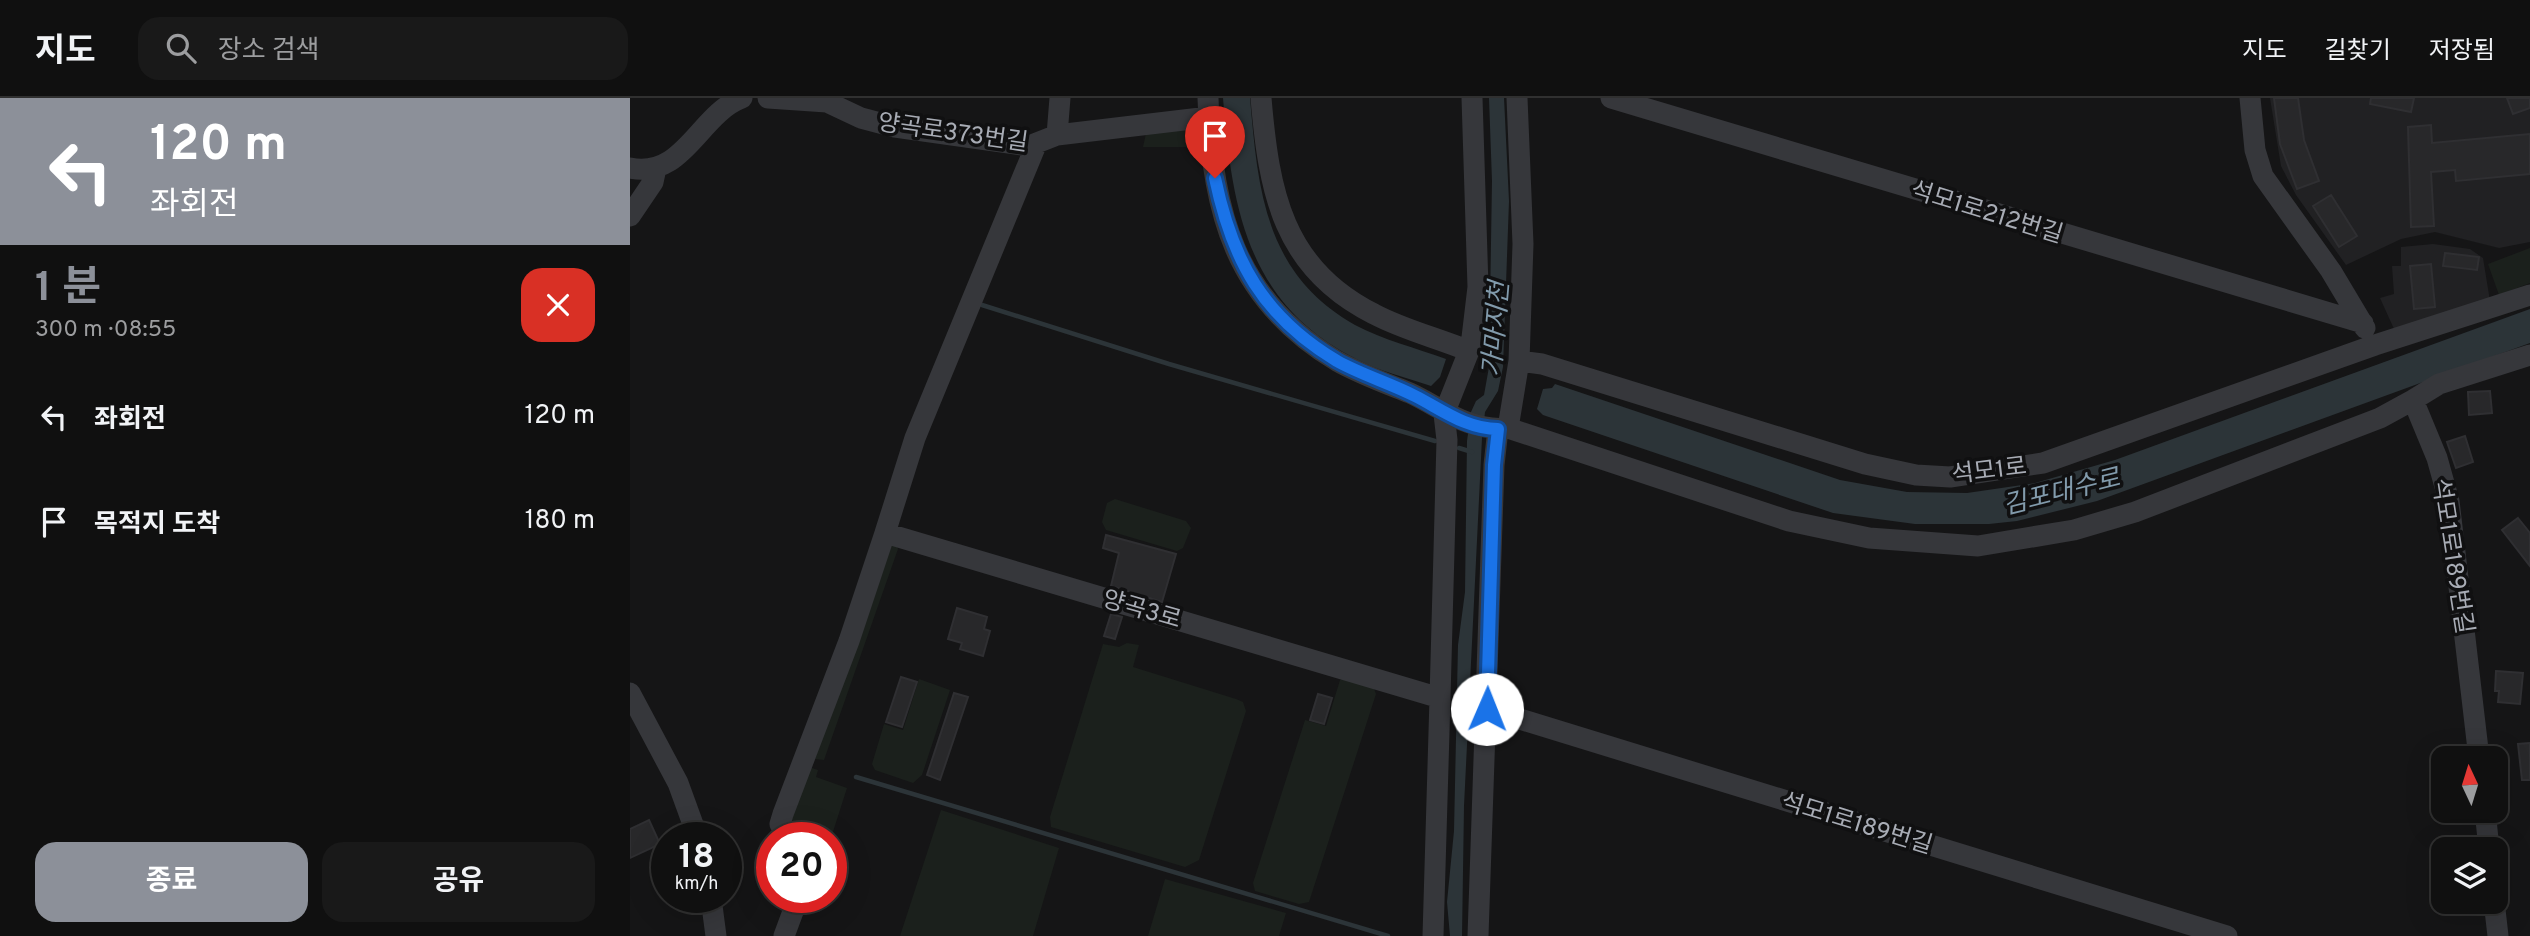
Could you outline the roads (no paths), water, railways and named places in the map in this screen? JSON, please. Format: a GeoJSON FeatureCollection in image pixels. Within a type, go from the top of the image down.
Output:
{"type":"FeatureCollection","features":[{"type":"Feature","properties":{"kind":"street"},"geometry":{"type":"LineString","coordinates":[[630,168],[656,168],[675,159],[720,110],[742,98]]}},
{"type":"Feature","properties":{"kind":"street","name":"양곡로373번길"},"geometry":{"type":"LineString","coordinates":[[768,98],[827,102],[861,118],[895,127],[1036,145],[1057,135],[1208,107]]}},
{"type":"Feature","properties":{"kind":"street","name":"양곡로373번길"},"geometry":{"type":"LineString","coordinates":[[1057,135],[1060,98]]}},
{"type":"Feature","properties":{"kind":"street"},"geometry":{"type":"LineString","coordinates":[[1261,98],[1275,195],[1284,224],[1303,256],[1325,280],[1357,305],[1390,322],[1469,351]]}},
{"type":"Feature","properties":{"kind":"street"},"geometry":{"type":"LineString","coordinates":[[1433,936],[1447,440],[1449,416],[1469,351],[1478,287],[1472,98]]}},
{"type":"Feature","properties":{"kind":"street"},"geometry":{"type":"LineString","coordinates":[[1478,936],[1494,465],[1499,428],[1519,361],[1523,244],[1517,98]]}},
{"type":"Feature","properties":{"kind":"street","name":"석모1로212번길"},"geometry":{"type":"LineString","coordinates":[[1611,98],[2363,323]]}},
{"type":"Feature","properties":{"kind":"street"},"geometry":{"type":"LineString","coordinates":[[2250,98],[2255,150],[2263,176],[2363,323],[2375,345]]}},
{"type":"Feature","properties":{"kind":"street"},"geometry":{"type":"LineString","coordinates":[[1208,107],[1211,160],[1228,229],[1246,274],[1265,302],[1337,361],[1417,397],[1449,416],[1499,428],[1789,521],[1869,538],[1986,546],[2074,530],[2136,512],[2380,418],[2439,384],[2530,355]]}},
{"type":"Feature","properties":{"kind":"street"},"geometry":{"type":"LineString","coordinates":[[781,822],[849,641],[915,438],[1036,145]]}},
{"type":"Feature","properties":{"kind":"street"},"geometry":{"type":"LineString","coordinates":[[630,216],[653,182],[656,168]]}},
{"type":"Feature","properties":{"kind":"street","name":"석모1로"},"geometry":{"type":"LineString","coordinates":[[1519,361],[1556,367],[1866,464],[1916,475],[1950,477],[2007,471],[2067,457],[2375,345],[2530,295]]}},
{"type":"Feature","properties":{"kind":"street","name":"석모1로189번길"},"geometry":{"type":"LineString","coordinates":[[2413,400],[2437,457],[2449,501],[2478,746]]}},
{"type":"Feature","properties":{"kind":"street","name":"양곡3로"},"geometry":{"type":"LineString","coordinates":[[885,533],[1440,698]]}},
{"type":"Feature","properties":{"kind":"street"},"geometry":{"type":"LineString","coordinates":[[630,693],[673,772],[692,822]]}},
{"type":"Feature","properties":{"kind":"street","name":"석모1로189번길"},"geometry":{"type":"LineString","coordinates":[[1487,709],[2227,936]]}},
{"type":"Feature","properties":{"kind":"street"},"geometry":{"type":"LineString","coordinates":[[713,913],[716,936]]}},
{"type":"Feature","properties":{"kind":"street"},"geometry":{"type":"LineString","coordinates":[[784,936],[792,913]]}},
{"type":"Feature","properties":{"kind":"street"},"geometry":{"type":"LineString","coordinates":[[2495,914],[2498,936]]}},
{"type":"Feature","properties":{"kind":"water"},"geometry":{"type":"Polygon","coordinates":[[[1223,98],[1250,98],[1263,197],[1284,255],[1302,281],[1325,304],[1355,325],[1446,359],[1440,377],[1431,386],[1365,363],[1319,337],[1290,310],[1268,281],[1252,249],[1240,214],[1232,177],[1223,98]]]}},
{"type":"Feature","properties":{"kind":"water","name":"가마지천"},"geometry":{"type":"Polygon","coordinates":[[[1489,98],[1504,98],[1509,201],[1503,367],[1498,391],[1485,412],[1482,438],[1464,806],[1462,936],[1450,936],[1447,902],[1454,831],[1458,645],[1465,592],[1467,441],[1471,412],[1476,401],[1484,395],[1489,367],[1492,181],[1489,98]]]}},
{"type":"Feature","properties":{"kind":"water","name":"김포대수로"},"geometry":{"type":"Polygon","coordinates":[[[2530,309],[2530,343],[2097,501],[2017,521],[1989,524],[1915,524],[1833,513],[1543,415],[1537,409],[1543,389],[1552,388],[1555,384],[1840,480],[1907,492],[1967,493],[2035,483],[2115,460],[2530,309]]]}},
{"type":"Feature","properties":{"kind":"waterway"},"geometry":{"type":"LineString","coordinates":[[982,305],[1169,364],[1435,441]]}},
{"type":"Feature","properties":{"kind":"waterway"},"geometry":{"type":"LineString","coordinates":[[1459,448],[1472,452]]}},
{"type":"Feature","properties":{"kind":"waterway"},"geometry":{"type":"LineString","coordinates":[[856,777],[1388,936]]}}]}
